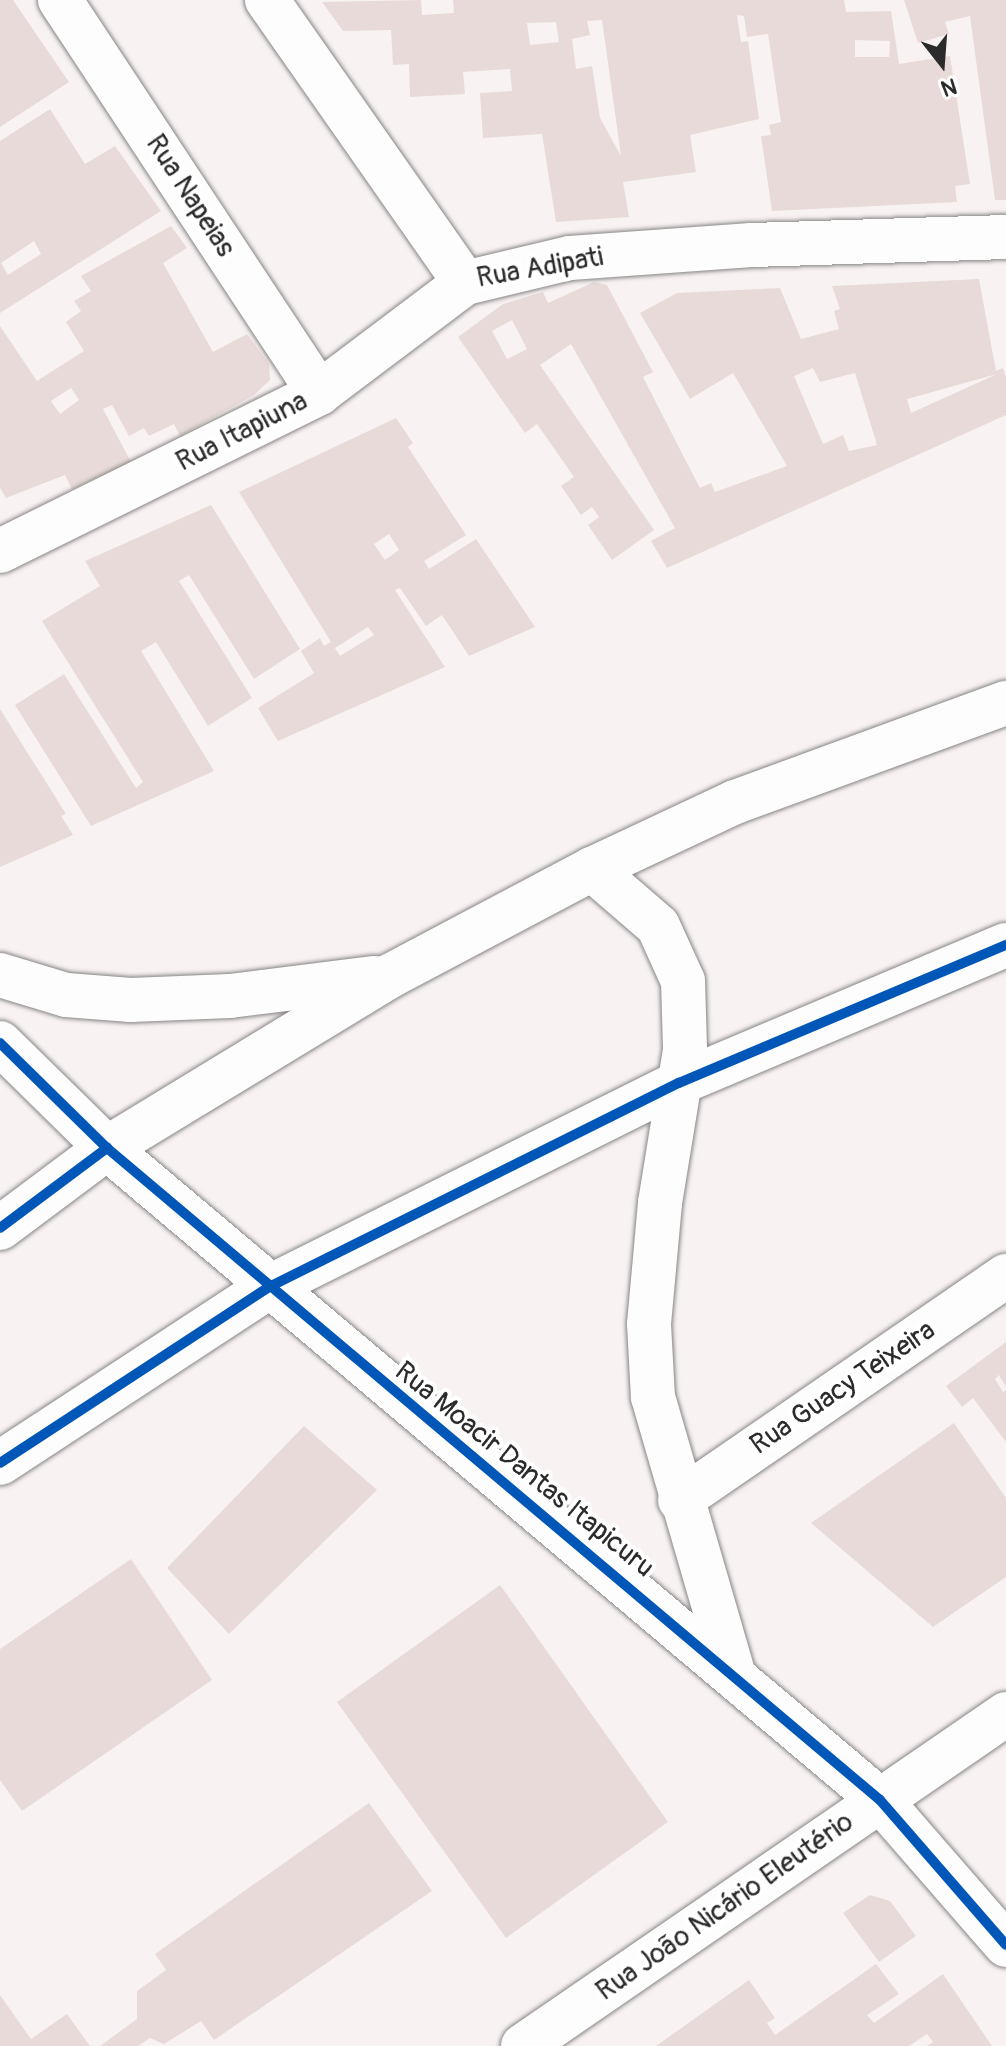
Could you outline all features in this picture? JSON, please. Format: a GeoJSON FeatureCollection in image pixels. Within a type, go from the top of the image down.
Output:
{"type":"FeatureCollection","features":[{"type":"Feature","properties":{"kind":"street","name":"Rua Napeias"},"geometry":{"type":"LineString","coordinates":[[60,0],[319,393]]}},
{"type":"Feature","properties":{"kind":"street","name":"Rua Adipati"},"geometry":{"type":"LineString","coordinates":[[267,0],[465,283],[570,258],[752,245],[1006,237]]}},
{"type":"Feature","properties":{"kind":"street","name":"Rua Itapiuna"},"geometry":{"type":"LineString","coordinates":[[0,551],[319,393],[465,283]]}},
{"type":"Feature","properties":{"kind":"street"},"geometry":{"type":"LineString","coordinates":[[0,1228],[107,1148],[390,976],[592,869],[735,802],[1006,703]]}},
{"type":"Feature","properties":{"kind":"street","name":"Rua Moacir Dantas Itapicuru"},"geometry":{"type":"LineString","coordinates":[[592,869],[649,917],[675,955],[687,1020],[649,1324],[653,1397],[680,1500],[733,1672]]}},
{"type":"Feature","properties":{"kind":"street"},"geometry":{"type":"LineString","coordinates":[[0,1463],[269,1287],[679,1083],[1006,945]]}},
{"type":"Feature","properties":{"kind":"street"},"geometry":{"type":"LineString","coordinates":[[0,975],[66,995],[131,1000],[230,996],[390,976]]}},
{"type":"Feature","properties":{"kind":"street","name":"Rua Moacir Dantas Itapicuru"},"geometry":{"type":"LineString","coordinates":[[0,1043],[107,1148],[269,1287],[733,1672],[880,1800],[1006,1945]]}},
{"type":"Feature","properties":{"kind":"street","name":"Rua Guacy Teixeira"},"geometry":{"type":"LineString","coordinates":[[680,1500],[1006,1276]]}},
{"type":"Feature","properties":{"kind":"street","name":"Rua João Nicário Eleutério"},"geometry":{"type":"LineString","coordinates":[[523,2046],[1006,1714]]}},
{"type":"Feature","properties":{"kind":"building"},"geometry":{"type":"Polygon","coordinates":[[[0,0],[13,0],[69,82],[0,127],[0,0]]]}},
{"type":"Feature","properties":{"kind":"building"},"geometry":{"type":"Polygon","coordinates":[[[421,0],[422,15],[454,13],[453,0],[844,0],[846,12],[891,11],[899,64],[950,56],[970,184],[955,186],[957,202],[772,211],[761,136],[771,135],[769,125],[781,122],[768,34],[747,37],[744,16],[737,15],[741,42],[748,41],[759,119],[690,135],[696,172],[623,182],[629,217],[556,222],[542,134],[483,138],[480,93],[512,91],[510,69],[463,72],[465,94],[410,97],[409,64],[393,65],[391,30],[343,31],[322,2],[421,0]],[[602,20],[587,21],[590,35],[572,39],[576,69],[592,66],[600,118],[621,156],[602,20]],[[556,22],[527,23],[530,45],[559,42],[556,22]],[[855,40],[855,57],[889,57],[890,41],[855,40]]]}},
{"type":"Feature","properties":{"kind":"building"},"geometry":{"type":"Polygon","coordinates":[[[904,0],[1006,0],[1006,200],[995,200],[970,16],[945,22],[949,34],[918,43],[904,0]]]}},
{"type":"Feature","properties":{"kind":"building"},"geometry":{"type":"Polygon","coordinates":[[[50,109],[85,164],[115,146],[161,211],[0,313],[0,141],[50,109]],[[34,241],[1,263],[8,275],[41,254],[34,241]]]}},
{"type":"Feature","properties":{"kind":"building"},"geometry":{"type":"Polygon","coordinates":[[[171,226],[187,248],[163,263],[213,352],[247,334],[269,364],[270,380],[254,395],[180,436],[174,424],[149,436],[144,428],[129,436],[112,405],[103,409],[131,462],[72,489],[65,475],[6,498],[0,488],[0,326],[37,381],[84,351],[66,322],[81,311],[74,301],[91,291],[81,276],[171,226]],[[71,388],[51,401],[60,414],[79,400],[71,388]]]}},
{"type":"Feature","properties":{"kind":"building"},"geometry":{"type":"Polygon","coordinates":[[[979,279],[996,371],[1003,368],[1006,378],[1006,415],[667,568],[651,541],[675,528],[571,344],[540,365],[654,530],[612,560],[588,525],[599,517],[592,507],[581,515],[561,486],[574,477],[537,424],[525,433],[458,337],[503,304],[543,292],[548,303],[594,282],[607,285],[653,372],[643,377],[700,488],[711,483],[715,492],[787,466],[733,373],[690,399],[640,313],[677,293],[780,288],[801,339],[839,329],[834,311],[840,309],[832,286],[979,279]],[[512,320],[492,331],[507,359],[527,349],[512,320]],[[813,368],[794,376],[823,444],[843,435],[849,451],[877,445],[855,373],[820,382],[813,368]],[[997,374],[907,399],[911,413],[997,374]]]}},
{"type":"Feature","properties":{"kind":"building"},"geometry":{"type":"Polygon","coordinates":[[[396,418],[413,443],[408,447],[466,535],[424,561],[429,569],[476,539],[535,627],[469,656],[442,615],[426,626],[400,588],[395,590],[445,667],[278,741],[258,708],[314,673],[301,651],[320,638],[324,646],[331,642],[239,492],[396,418]],[[389,534],[374,544],[385,560],[399,550],[389,534]],[[368,627],[335,648],[340,656],[374,635],[368,627]]]}},
{"type":"Feature","properties":{"kind":"building"},"geometry":{"type":"Polygon","coordinates":[[[211,505],[300,649],[254,679],[189,575],[179,581],[252,698],[208,726],[156,642],[141,651],[214,771],[91,826],[15,705],[64,674],[136,788],[143,782],[42,621],[100,586],[85,561],[211,505]]]}},
{"type":"Feature","properties":{"kind":"building"},"geometry":{"type":"Polygon","coordinates":[[[0,709],[66,814],[61,816],[73,835],[0,867],[0,709]]]}},
{"type":"Feature","properties":{"kind":"building"},"geometry":{"type":"Polygon","coordinates":[[[1006,1342],[1006,1387],[999,1375],[995,1379],[1003,1392],[1006,1390],[1006,1442],[973,1398],[962,1407],[946,1386],[1006,1342]]]}},
{"type":"Feature","properties":{"kind":"building"},"geometry":{"type":"Polygon","coordinates":[[[954,1423],[1006,1498],[1006,1577],[933,1627],[811,1523],[954,1423]]]}},
{"type":"Feature","properties":{"kind":"building"},"geometry":{"type":"Polygon","coordinates":[[[304,1426],[377,1490],[229,1634],[167,1568],[304,1426]]]}},
{"type":"Feature","properties":{"kind":"building"},"geometry":{"type":"Polygon","coordinates":[[[131,1559],[212,1680],[22,1811],[0,1780],[0,1649],[131,1559]]]}},
{"type":"Feature","properties":{"kind":"building"},"geometry":{"type":"Polygon","coordinates":[[[500,1585],[668,1822],[506,1938],[337,1702],[500,1585]]]}},
{"type":"Feature","properties":{"kind":"building"},"geometry":{"type":"Polygon","coordinates":[[[369,1803],[432,1891],[214,2040],[201,2021],[164,2044],[150,2038],[138,2046],[100,2046],[137,2019],[137,1991],[166,1970],[155,1954],[369,1803]]]}},
{"type":"Feature","properties":{"kind":"building"},"geometry":{"type":"Polygon","coordinates":[[[870,1895],[890,1901],[916,1936],[879,1962],[843,1913],[870,1895]]]}},
{"type":"Feature","properties":{"kind":"building"},"geometry":{"type":"Polygon","coordinates":[[[876,1964],[899,1994],[867,2015],[874,2023],[943,1974],[992,2046],[927,2046],[933,2042],[927,2034],[909,2046],[656,2046],[749,1980],[775,2018],[767,2023],[775,2035],[876,1964]]]}},
{"type":"Feature","properties":{"kind":"building"},"geometry":{"type":"Polygon","coordinates":[[[0,1995],[31,2039],[67,2014],[90,2046],[0,2046],[0,1995]]]}},
{"type":"Feature","properties":{"kind":"cycle path"},"geometry":{"type":"LineString","coordinates":[[0,1463],[269,1287],[679,1083],[1006,945]]}},
{"type":"Feature","properties":{"kind":"cycle path"},"geometry":{"type":"LineString","coordinates":[[0,1043],[107,1148],[880,1800],[1006,1945]]}},
{"type":"Feature","properties":{"kind":"cycle path"},"geometry":{"type":"LineString","coordinates":[[0,1228],[107,1148]]}}]}
